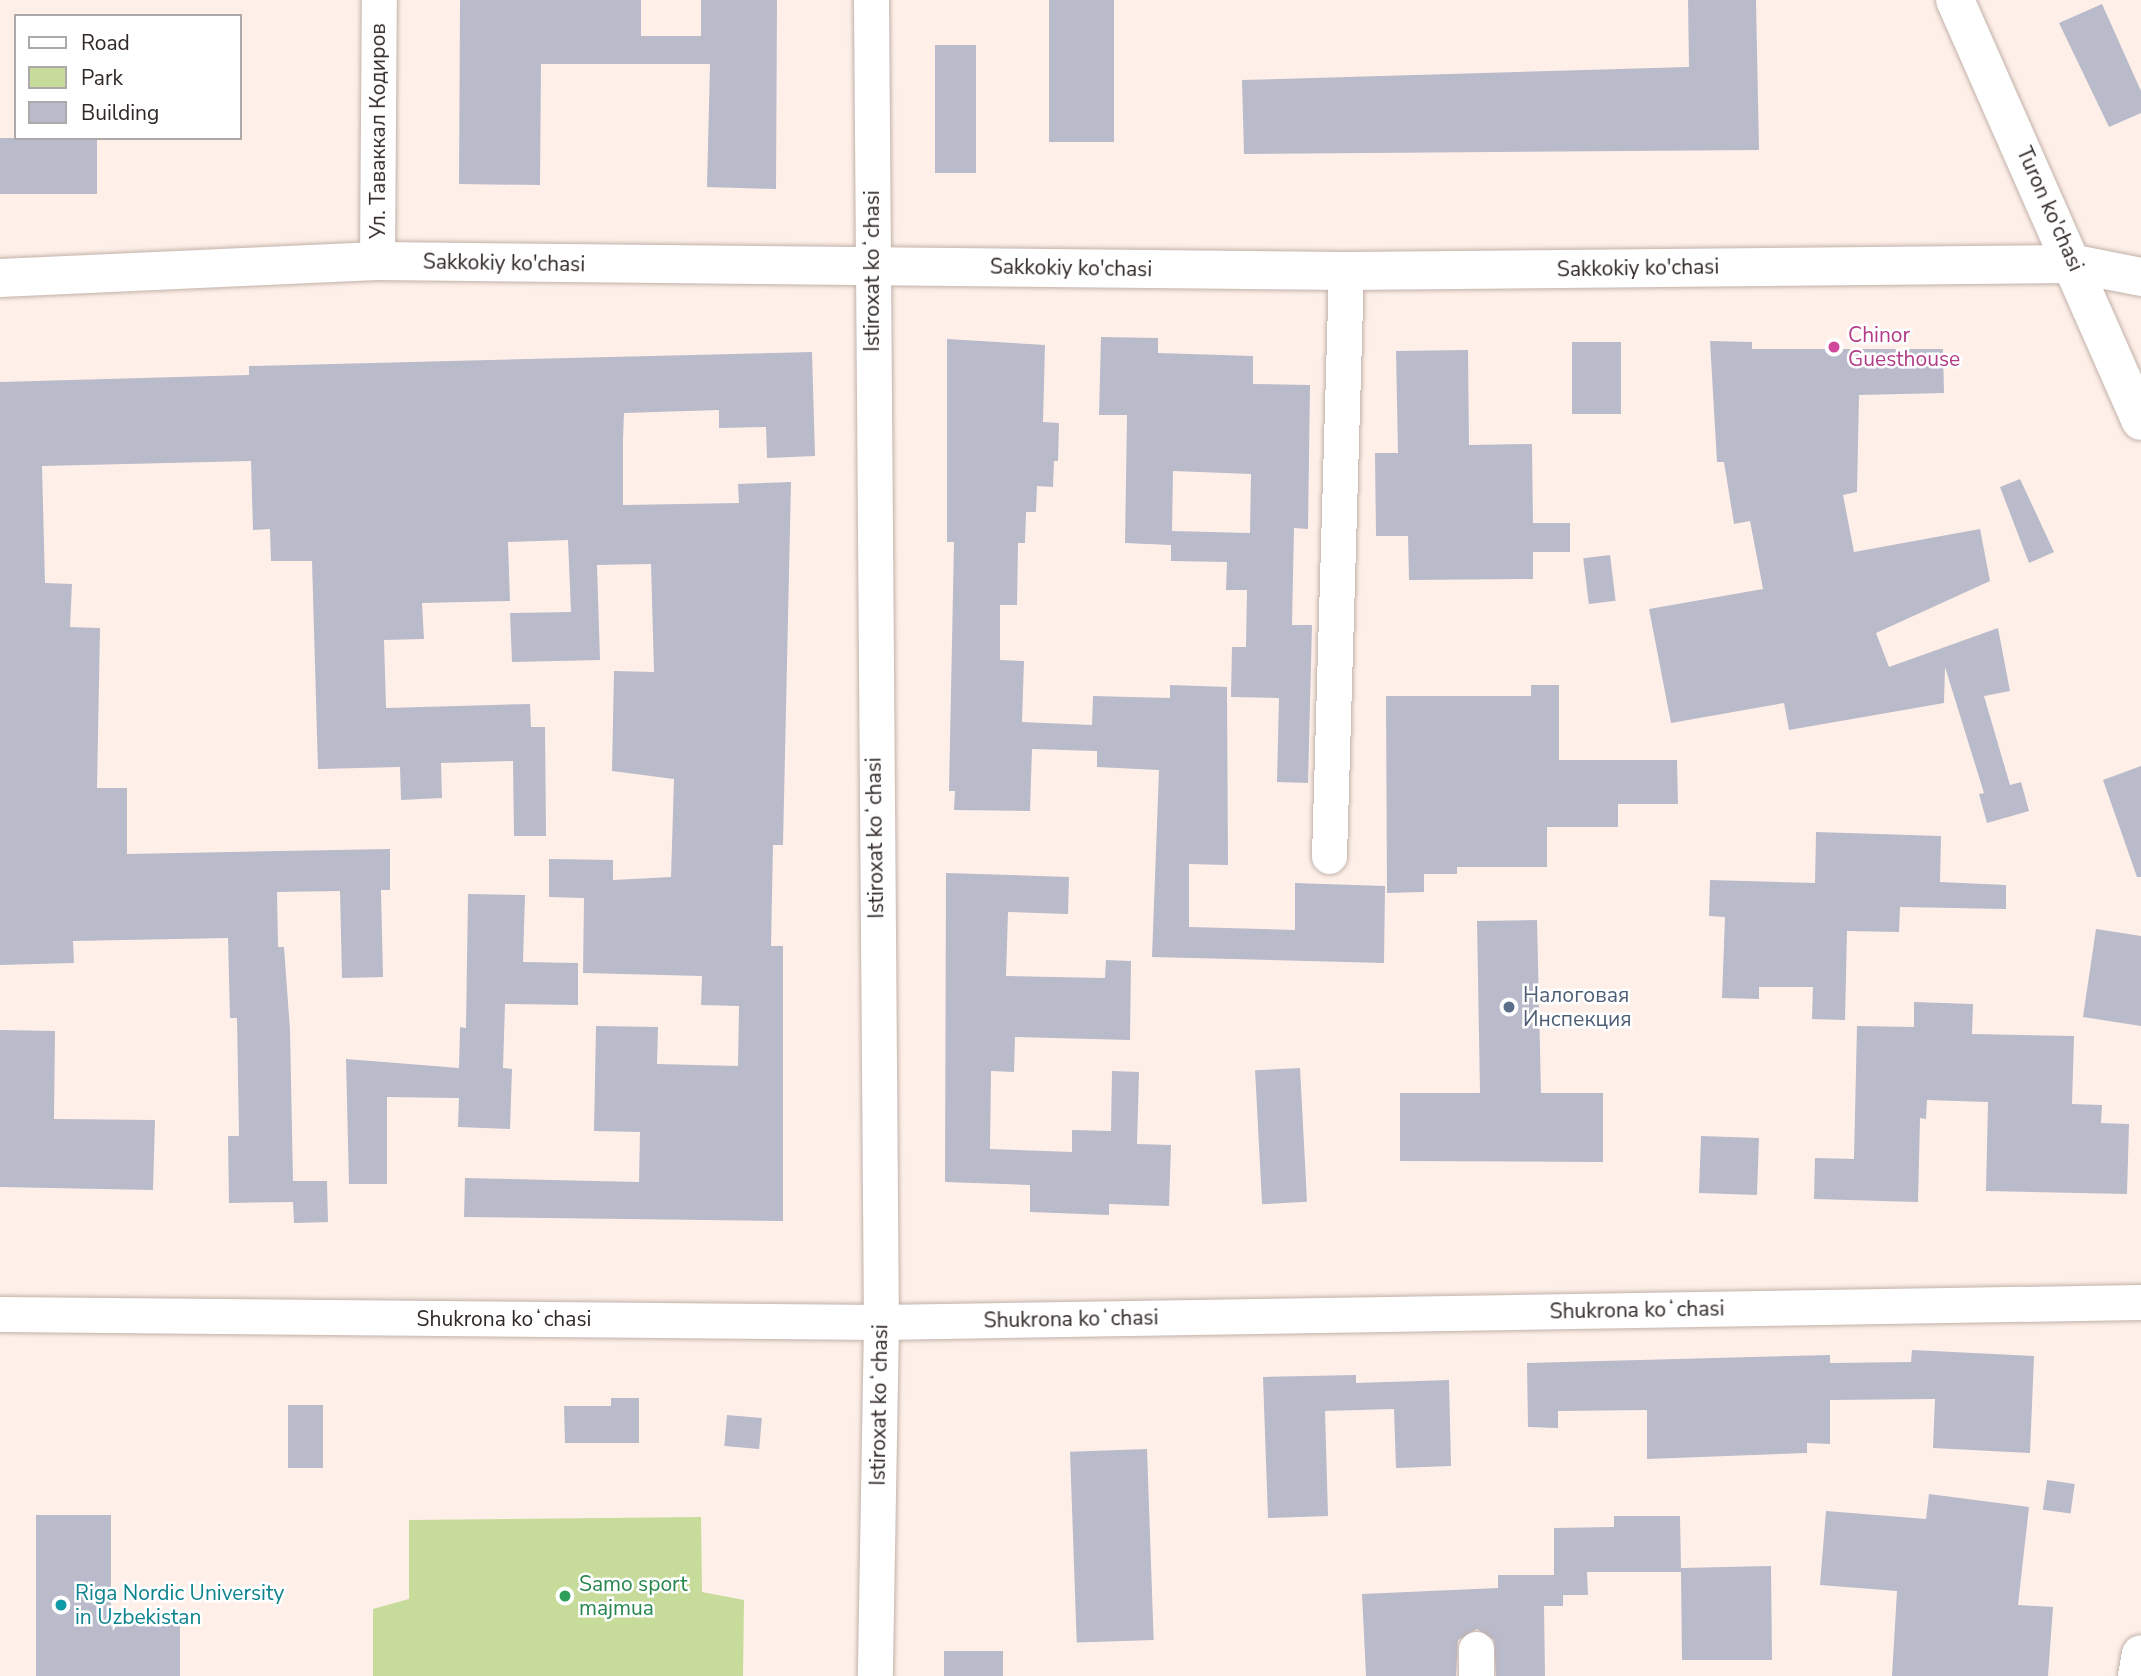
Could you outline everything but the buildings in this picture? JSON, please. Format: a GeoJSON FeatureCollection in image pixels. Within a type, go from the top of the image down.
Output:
{"type":"FeatureCollection","features":[{"type":"Feature","properties":{"kind":"street","name":"Ул. Таваккал Кодиров"},"geometry":{"type":"LineString","coordinates":[[377,261],[379,0]]}},
{"type":"Feature","properties":{"kind":"street","name":"Istiroxat koʻchasi"},"geometry":{"type":"LineString","coordinates":[[871,0],[881,1322],[876,1676]]}},
{"type":"Feature","properties":{"kind":"street","name":"Turon ko'chasi"},"geometry":{"type":"LineString","coordinates":[[1955,0],[2075,264],[2141,421]]}},
{"type":"Feature","properties":{"kind":"street","name":"Sakkokiy ko'chasi"},"geometry":{"type":"LineString","coordinates":[[0,278],[377,261],[1346,271],[2075,264],[2141,276]]}},
{"type":"Feature","properties":{"kind":"street"},"geometry":{"type":"LineString","coordinates":[[1329,856],[1346,271]]}},
{"type":"Feature","properties":{"kind":"street","name":"Shukrona koʻchasi"},"geometry":{"type":"LineString","coordinates":[[0,1314],[881,1322],[2141,1302]]}},
{"type":"Feature","properties":{"kind":"street"},"geometry":{"type":"LineString","coordinates":[[2137,1676],[2141,1654]]}},
{"type":"Feature","properties":{"kind":"green space","name":"Samo sport majmua"},"geometry":{"type":"Polygon","coordinates":[[[701,1517],[702,1592],[744,1600],[743,1676],[373,1676],[373,1609],[409,1599],[409,1520],[701,1517]]]}},
{"type":"Feature","properties":{"kind":"place","name":"Chinor Guesthouse"},"geometry":{"type":"Point","coordinates":[1834,347]}},
{"type":"Feature","properties":{"kind":"place","name":"Налоговая Инспекция"},"geometry":{"type":"Point","coordinates":[1509,1007]}},
{"type":"Feature","properties":{"kind":"place","name":"Samo sport majmua"},"geometry":{"type":"Point","coordinates":[565,1596]}},
{"type":"Feature","properties":{"kind":"place","name":"Riga Nordic University in Uzbekistan"},"geometry":{"type":"Point","coordinates":[61,1605]}}]}
